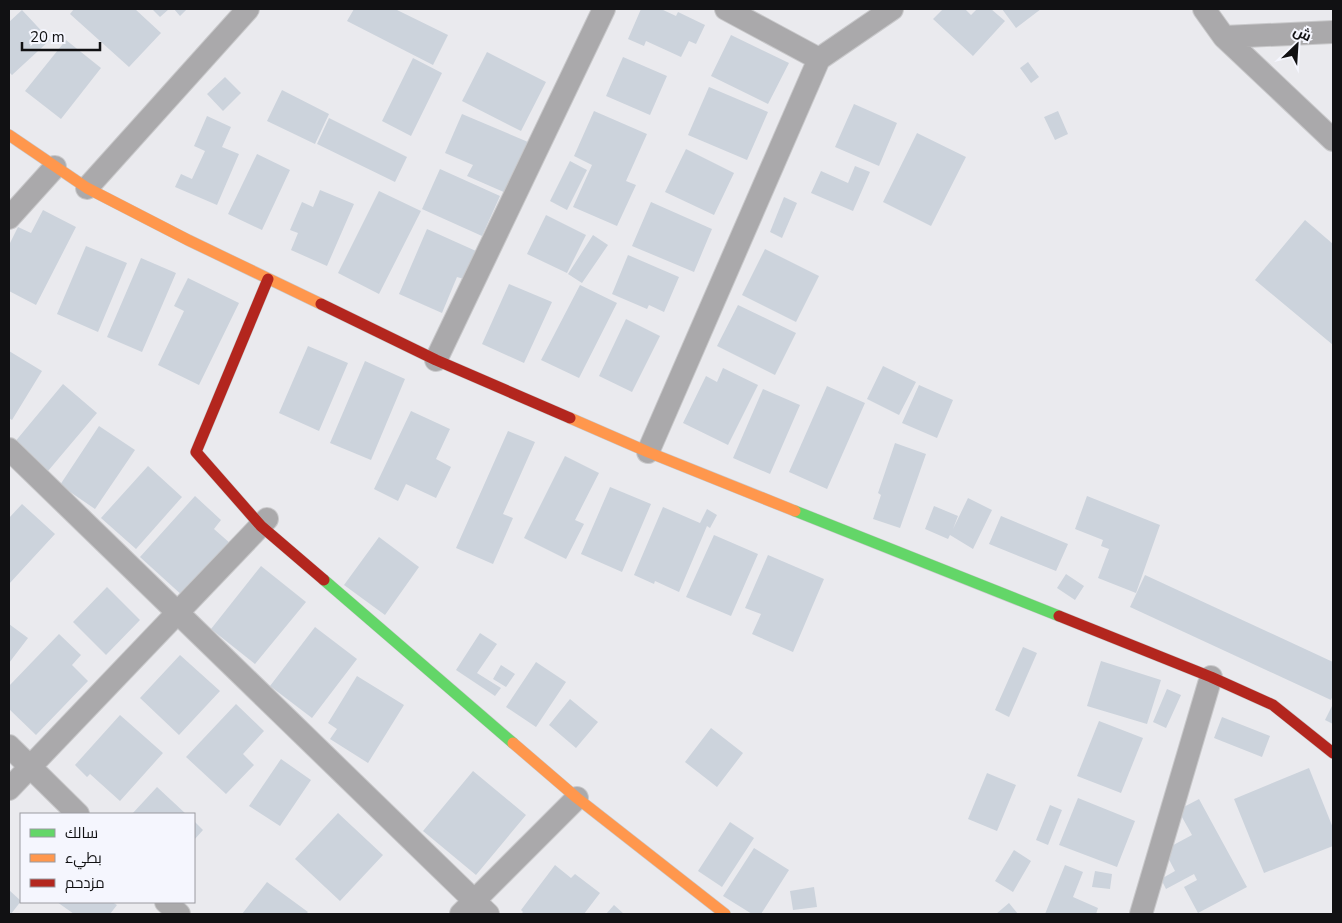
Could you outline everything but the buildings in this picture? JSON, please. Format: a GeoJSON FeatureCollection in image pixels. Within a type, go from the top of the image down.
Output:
{"type":"FeatureCollection","features":[{"type":"Feature","properties":{"kind":"street"},"geometry":{"type":"LineString","coordinates":[[87,188],[248,9]]}},
{"type":"Feature","properties":{"kind":"street"},"geometry":{"type":"LineString","coordinates":[[436,360],[604,9]]}},
{"type":"Feature","properties":{"kind":"street"},"geometry":{"type":"LineString","coordinates":[[726,9],[819,59]]}},
{"type":"Feature","properties":{"kind":"street"},"geometry":{"type":"LineString","coordinates":[[648,452],[819,59],[892,9]]}},
{"type":"Feature","properties":{"kind":"street"},"geometry":{"type":"LineString","coordinates":[[1204,9],[1224,37],[1333,140]]}},
{"type":"Feature","properties":{"kind":"street"},"geometry":{"type":"LineString","coordinates":[[1224,37],[1333,32]]}},
{"type":"Feature","properties":{"kind":"street"},"geometry":{"type":"LineString","coordinates":[[9,136],[87,188],[268,279],[436,360],[648,452],[1211,677],[1273,705],[1333,753]]}},
{"type":"Feature","properties":{"kind":"street"},"geometry":{"type":"LineString","coordinates":[[9,218],[55,167]]}},
{"type":"Feature","properties":{"kind":"street"},"geometry":{"type":"LineString","coordinates":[[268,279],[196,452],[264,522],[577,798],[725,914]]}},
{"type":"Feature","properties":{"kind":"street"},"geometry":{"type":"LineString","coordinates":[[9,449],[177,612],[474,910],[577,798]]}},
{"type":"Feature","properties":{"kind":"street"},"geometry":{"type":"LineString","coordinates":[[9,788],[264,522]]}},
{"type":"Feature","properties":{"kind":"street"},"geometry":{"type":"LineString","coordinates":[[1141,914],[1211,677]]}},
{"type":"Feature","properties":{"kind":"street"},"geometry":{"type":"LineString","coordinates":[[9,746],[77,813]]}},
{"type":"Feature","properties":{"kind":"street"},"geometry":{"type":"LineString","coordinates":[[167,903],[179,914]]}},
{"type":"Feature","properties":{"kind":"traffic: fast"},"geometry":{"type":"LineString","coordinates":[[795,511],[1059,616]]}},
{"type":"Feature","properties":{"kind":"traffic: fast"},"geometry":{"type":"LineString","coordinates":[[324,580],[513,743]]}},
{"type":"Feature","properties":{"kind":"traffic: slow"},"geometry":{"type":"LineString","coordinates":[[9,135],[87,188],[188,240],[321,304]]}},
{"type":"Feature","properties":{"kind":"traffic: slow"},"geometry":{"type":"LineString","coordinates":[[570,418],[648,452],[795,511]]}},
{"type":"Feature","properties":{"kind":"traffic: slow"},"geometry":{"type":"LineString","coordinates":[[513,743],[577,798],[725,914]]}},
{"type":"Feature","properties":{"kind":"traffic: jam"},"geometry":{"type":"LineString","coordinates":[[268,279],[196,452],[261,526],[324,580]]}},
{"type":"Feature","properties":{"kind":"traffic: jam"},"geometry":{"type":"LineString","coordinates":[[321,304],[436,360],[570,418]]}},
{"type":"Feature","properties":{"kind":"traffic: jam"},"geometry":{"type":"LineString","coordinates":[[1059,616],[1211,677],[1273,705],[1333,753]]}}]}
